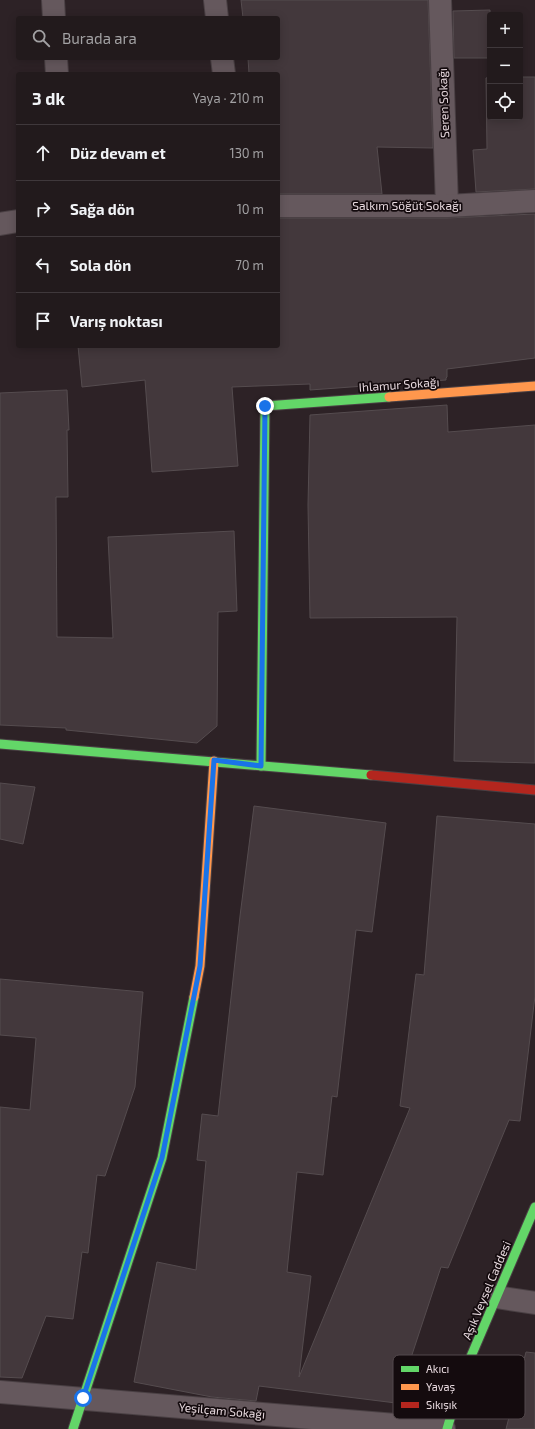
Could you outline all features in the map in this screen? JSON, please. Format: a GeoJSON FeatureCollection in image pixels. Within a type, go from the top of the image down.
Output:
{"type":"FeatureCollection","features":[{"type":"Feature","properties":{"kind":"street"},"geometry":{"type":"LineString","coordinates":[[52,0],[54,16]]}},
{"type":"Feature","properties":{"kind":"street"},"geometry":{"type":"LineString","coordinates":[[215,0],[217,16]]}},
{"type":"Feature","properties":{"kind":"street","name":"Seren Sokağı"},"geometry":{"type":"LineString","coordinates":[[440,0],[447,206]]}},
{"type":"Feature","properties":{"kind":"street"},"geometry":{"type":"LineString","coordinates":[[56,60],[57,72]]}},
{"type":"Feature","properties":{"kind":"street"},"geometry":{"type":"LineString","coordinates":[[222,60],[224,72]]}},
{"type":"Feature","properties":{"kind":"street","name":"Salkım Söğüt Sokağı"},"geometry":{"type":"LineString","coordinates":[[280,206],[447,206],[535,201]]}},
{"type":"Feature","properties":{"kind":"street"},"geometry":{"type":"LineString","coordinates":[[0,224],[16,221]]}},
{"type":"Feature","properties":{"kind":"street","name":"Ihlamur Sokağı"},"geometry":{"type":"LineString","coordinates":[[261,766],[265,406],[535,386]]}},
{"type":"Feature","properties":{"kind":"street"},"geometry":{"type":"LineString","coordinates":[[0,744],[214,760],[261,766],[535,790]]}},
{"type":"Feature","properties":{"kind":"street"},"geometry":{"type":"LineString","coordinates":[[73,1429],[164,1150],[200,966],[214,760]]}},
{"type":"Feature","properties":{"kind":"street","name":"Aşık Veysel Caddesi"},"geometry":{"type":"LineString","coordinates":[[471,1355],[535,1207]]}},
{"type":"Feature","properties":{"kind":"street"},"geometry":{"type":"LineString","coordinates":[[496,1297],[535,1303]]}},
{"type":"Feature","properties":{"kind":"street","name":"Yeşilçam Sokağı"},"geometry":{"type":"LineString","coordinates":[[0,1392],[446,1429]]}},
{"type":"Feature","properties":{"kind":"street","name":"Aşık Veysel Caddesi"},"geometry":{"type":"LineString","coordinates":[[446,1429],[449,1419]]}},
{"type":"Feature","properties":{"kind":"building"},"geometry":{"type":"Polygon","coordinates":[[[241,0],[428,0],[433,148],[377,147],[382,194],[280,194],[280,72],[249,72],[248,60],[280,60],[280,16],[243,16],[241,0]]]}},
{"type":"Feature","properties":{"kind":"building"},"geometry":{"type":"Polygon","coordinates":[[[490,10],[490,12],[487,12],[487,58],[454,58],[453,11],[490,10]]]}},
{"type":"Feature","properties":{"kind":"building"},"geometry":{"type":"Polygon","coordinates":[[[523,77],[535,77],[535,189],[476,192],[473,150],[487,149],[486,78],[487,120],[523,120],[523,77]]]}},
{"type":"Feature","properties":{"kind":"building"},"geometry":{"type":"Polygon","coordinates":[[[535,214],[535,358],[447,369],[446,380],[310,390],[310,384],[232,387],[238,466],[152,472],[145,380],[82,387],[78,348],[280,348],[280,218],[447,218],[535,214]]]}},
{"type":"Feature","properties":{"kind":"building"},"geometry":{"type":"Polygon","coordinates":[[[67,390],[69,430],[67,430],[68,497],[56,497],[57,637],[113,638],[108,537],[234,531],[237,611],[218,612],[217,726],[197,743],[66,730],[66,728],[0,725],[0,393],[67,390]]]}},
{"type":"Feature","properties":{"kind":"building"},"geometry":{"type":"Polygon","coordinates":[[[447,405],[448,432],[535,425],[535,763],[454,761],[457,617],[310,618],[308,505],[310,415],[447,405]]]}},
{"type":"Feature","properties":{"kind":"building"},"geometry":{"type":"Polygon","coordinates":[[[0,783],[35,787],[23,844],[0,839],[0,783]]]}},
{"type":"Feature","properties":{"kind":"building"},"geometry":{"type":"Polygon","coordinates":[[[254,806],[386,823],[372,932],[356,930],[337,1097],[332,1096],[323,1175],[297,1172],[287,1272],[311,1276],[299,1377],[410,1108],[400,1106],[416,974],[424,975],[437,816],[535,824],[535,996],[520,1121],[509,1120],[448,1268],[441,1267],[412,1355],[393,1355],[393,1403],[259,1386],[256,1401],[212,1397],[134,1382],[157,1262],[196,1270],[206,1161],[197,1160],[202,1114],[218,1116],[240,916],[254,806]]]}},
{"type":"Feature","properties":{"kind":"building"},"geometry":{"type":"Polygon","coordinates":[[[0,979],[143,992],[135,1087],[105,1176],[97,1175],[88,1253],[82,1252],[73,1319],[46,1316],[22,1378],[0,1377],[0,1107],[30,1110],[36,1038],[0,1035],[0,979]]]}},
{"type":"Feature","properties":{"kind":"building"},"geometry":{"type":"Polygon","coordinates":[[[526,1352],[535,1353],[535,1429],[506,1429],[509,1419],[525,1419],[526,1352]]]}},
{"type":"Feature","properties":{"kind":"traffic: fast"},"geometry":{"type":"LineString","coordinates":[[261,766],[265,406],[389,397]]}},
{"type":"Feature","properties":{"kind":"traffic: fast"},"geometry":{"type":"LineString","coordinates":[[0,744],[371,775]]}},
{"type":"Feature","properties":{"kind":"traffic: fast"},"geometry":{"type":"LineString","coordinates":[[73,1429],[162,1158],[194,997]]}},
{"type":"Feature","properties":{"kind":"traffic: fast"},"geometry":{"type":"LineString","coordinates":[[472,1355],[535,1207]]}},
{"type":"Feature","properties":{"kind":"traffic: fast"},"geometry":{"type":"LineString","coordinates":[[447,1429],[450,1419]]}},
{"type":"Feature","properties":{"kind":"traffic: slow"},"geometry":{"type":"LineString","coordinates":[[389,397],[535,386]]}},
{"type":"Feature","properties":{"kind":"traffic: slow"},"geometry":{"type":"LineString","coordinates":[[194,997],[200,966],[214,761]]}},
{"type":"Feature","properties":{"kind":"traffic: jam"},"geometry":{"type":"LineString","coordinates":[[371,775],[535,790]]}},
{"type":"Feature","properties":{"kind":"route"},"geometry":{"type":"LineString","coordinates":[[83,1398],[162,1158],[200,966],[214,760],[261,766],[265,406]]}}]}
